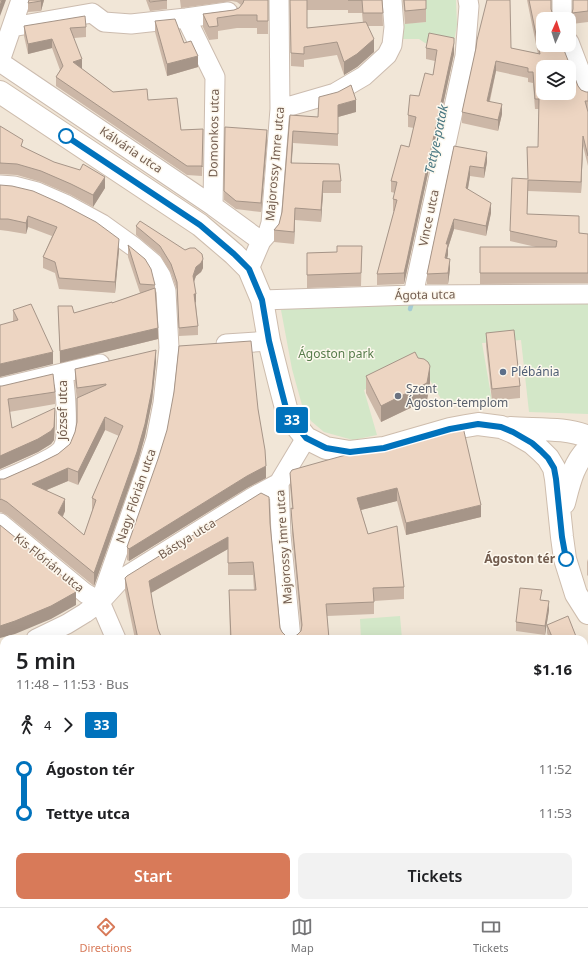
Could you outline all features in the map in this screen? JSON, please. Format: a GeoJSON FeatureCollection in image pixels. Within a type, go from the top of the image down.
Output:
{"type":"FeatureCollection","features":[{"type":"Feature","properties":{"kind":"street"},"geometry":{"type":"LineString","coordinates":[[0,61],[20,0]]}},
{"type":"Feature","properties":{"kind":"street","name":"Majorossy Imre utca"},"geometry":{"type":"LineString","coordinates":[[249,269],[261,241],[268,233],[271,223],[280,109],[279,0]]}},
{"type":"Feature","properties":{"kind":"street"},"geometry":{"type":"LineString","coordinates":[[280,109],[335,93],[364,76],[387,55],[392,45],[394,27],[392,0]]}},
{"type":"Feature","properties":{"kind":"street","name":"Vince utca"},"geometry":{"type":"LineString","coordinates":[[413,295],[464,56],[469,6],[468,0]]}},
{"type":"Feature","properties":{"kind":"street"},"geometry":{"type":"LineString","coordinates":[[562,0],[562,12]]}},
{"type":"Feature","properties":{"kind":"street"},"geometry":{"type":"LineString","coordinates":[[12,27],[92,13],[104,22],[131,24],[233,12]]}},
{"type":"Feature","properties":{"kind":"street","name":"Domonkos utca"},"geometry":{"type":"LineString","coordinates":[[186,18],[214,77],[213,206]]}},
{"type":"Feature","properties":{"kind":"street"},"geometry":{"type":"LineString","coordinates":[[573,52],[588,92]]}},
{"type":"Feature","properties":{"kind":"street","name":"Kálvária utca"},"geometry":{"type":"LineString","coordinates":[[0,61],[213,206],[261,241]]}},
{"type":"Feature","properties":{"kind":"street","name":"Kálvária utca"},"geometry":{"type":"LineString","coordinates":[[0,92],[200,225],[249,269]]}},
{"type":"Feature","properties":{"kind":"street","name":"Nagy Flórián utca"},"geometry":{"type":"LineString","coordinates":[[0,185],[14,186],[36,192],[67,205],[102,224],[153,263],[161,276],[166,291],[178,347],[163,403],[156,439],[100,602]]}},
{"type":"Feature","properties":{"kind":"street"},"geometry":{"type":"LineString","coordinates":[[249,269],[262,300],[269,341],[287,412],[306,438],[326,448],[350,452],[384,448],[478,424],[524,430],[571,432],[582,434],[588,438]]}},
{"type":"Feature","properties":{"kind":"street","name":"Ágota utca"},"geometry":{"type":"LineString","coordinates":[[262,300],[413,295],[588,294]]}},
{"type":"Feature","properties":{"kind":"street"},"geometry":{"type":"LineString","coordinates":[[210,345],[269,341]]}},
{"type":"Feature","properties":{"kind":"street"},"geometry":{"type":"LineString","coordinates":[[149,352],[178,347]]}},
{"type":"Feature","properties":{"kind":"street"},"geometry":{"type":"LineString","coordinates":[[0,388],[119,360]]}},
{"type":"Feature","properties":{"kind":"street","name":"József utca"},"geometry":{"type":"LineString","coordinates":[[0,481],[55,456],[62,449],[66,439],[63,373]]}},
{"type":"Feature","properties":{"kind":"street"},"geometry":{"type":"LineString","coordinates":[[501,427],[532,443],[548,458],[554,468],[566,559],[576,594],[588,613]]}},
{"type":"Feature","properties":{"kind":"street","name":"Majorossy Imre utca"},"geometry":{"type":"LineString","coordinates":[[291,635],[281,535],[279,483],[306,438]]}},
{"type":"Feature","properties":{"kind":"street"},"geometry":{"type":"LineString","coordinates":[[548,458],[562,447],[588,444]]}},
{"type":"Feature","properties":{"kind":"street"},"geometry":{"type":"LineString","coordinates":[[561,520],[570,478],[580,459],[588,449]]}},
{"type":"Feature","properties":{"kind":"street","name":"Bástya utca"},"geometry":{"type":"LineString","coordinates":[[44,635],[67,624],[100,602],[120,580],[253,497],[279,483]]}},
{"type":"Feature","properties":{"kind":"street","name":"Kis Flórián utca"},"geometry":{"type":"LineString","coordinates":[[0,523],[85,593],[100,602]]}},
{"type":"Feature","properties":{"kind":"street"},"geometry":{"type":"LineString","coordinates":[[100,602],[114,635]]}},
{"type":"Feature","properties":{"kind":"shaded area"},"geometry":{"type":"Polygon","coordinates":[[[0,0],[588,0],[588,635],[0,635],[0,0]]]}},
{"type":"Feature","properties":{"kind":"green space"},"geometry":{"type":"Polygon","coordinates":[[[425,0],[456,0],[457,25],[453,47],[425,43],[419,39],[398,39],[400,24],[426,22],[425,0]]]}},
{"type":"Feature","properties":{"kind":"green space","name":"Ágoston park"},"geometry":{"type":"Polygon","coordinates":[[[588,301],[588,414],[529,412],[521,340],[482,343],[492,401],[444,404],[421,365],[364,390],[377,435],[353,440],[324,432],[311,421],[302,405],[292,369],[281,310],[296,307],[327,308],[428,304],[588,301]]]}},
{"type":"Feature","properties":{"kind":"green space"},"geometry":{"type":"Polygon","coordinates":[[[400,616],[402,635],[361,635],[360,619],[400,616]]]}},
{"type":"Feature","properties":{"kind":"building"},"geometry":{"type":"Polygon","coordinates":[[[29,0],[41,0],[41,1],[28,3],[29,0]]]}},
{"type":"Feature","properties":{"kind":"building"},"geometry":{"type":"Polygon","coordinates":[[[149,0],[167,0],[150,2],[149,0]]]}},
{"type":"Feature","properties":{"kind":"building"},"geometry":{"type":"Polygon","coordinates":[[[244,0],[268,0],[268,21],[257,21],[257,15],[237,15],[217,18],[218,26],[209,27],[203,14],[234,10],[239,8],[244,0]]]}},
{"type":"Feature","properties":{"kind":"building"},"geometry":{"type":"Polygon","coordinates":[[[290,0],[307,0],[307,28],[366,22],[374,39],[357,54],[344,62],[337,42],[304,47],[304,54],[291,53],[290,0]]]}},
{"type":"Feature","properties":{"kind":"building"},"geometry":{"type":"Polygon","coordinates":[[[362,0],[382,0],[383,13],[363,13],[362,0]]]}},
{"type":"Feature","properties":{"kind":"building"},"geometry":{"type":"Polygon","coordinates":[[[404,0],[426,0],[426,9],[405,11],[404,0]]]}},
{"type":"Feature","properties":{"kind":"building"},"geometry":{"type":"Polygon","coordinates":[[[487,0],[510,0],[511,48],[540,54],[540,52],[565,52],[568,60],[536,60],[536,99],[533,72],[528,72],[528,68],[496,61],[487,101],[502,104],[498,120],[462,112],[487,0]]]}},
{"type":"Feature","properties":{"kind":"building"},"geometry":{"type":"Polygon","coordinates":[[[529,0],[551,0],[552,12],[536,12],[536,34],[529,0]]]}},
{"type":"Feature","properties":{"kind":"building"},"geometry":{"type":"Polygon","coordinates":[[[573,0],[588,0],[588,11],[572,12],[573,0]]]}},
{"type":"Feature","properties":{"kind":"building"},"geometry":{"type":"Polygon","coordinates":[[[85,16],[86,27],[70,28],[82,59],[73,62],[113,92],[147,89],[148,100],[177,98],[181,130],[203,129],[202,167],[187,166],[56,77],[63,66],[52,39],[28,44],[24,26],[85,16]]]}},
{"type":"Feature","properties":{"kind":"building"},"geometry":{"type":"Polygon","coordinates":[[[175,19],[184,43],[191,41],[198,56],[167,64],[155,21],[175,19]]]}},
{"type":"Feature","properties":{"kind":"building"},"geometry":{"type":"Polygon","coordinates":[[[429,33],[454,38],[454,43],[404,273],[377,274],[397,200],[393,199],[397,182],[391,181],[401,145],[409,147],[416,117],[408,115],[410,95],[419,96],[425,73],[433,75],[437,50],[426,48],[429,33]]]}},
{"type":"Feature","properties":{"kind":"building"},"geometry":{"type":"Polygon","coordinates":[[[576,81],[581,90],[588,92],[588,101],[585,101],[588,112],[588,156],[583,136],[581,182],[528,180],[527,214],[579,216],[579,233],[588,234],[588,273],[480,273],[480,247],[556,247],[557,241],[510,231],[512,178],[528,179],[527,147],[538,147],[539,100],[576,100],[576,81]]]}},
{"type":"Feature","properties":{"kind":"building"},"geometry":{"type":"Polygon","coordinates":[[[351,85],[356,100],[338,105],[338,134],[293,131],[291,163],[339,164],[341,181],[323,181],[321,210],[295,208],[294,232],[274,230],[279,224],[282,212],[290,115],[318,117],[319,97],[338,92],[351,85]]]}},
{"type":"Feature","properties":{"kind":"building"},"geometry":{"type":"Polygon","coordinates":[[[0,126],[23,140],[21,146],[54,162],[80,170],[83,164],[105,177],[93,195],[41,171],[17,164],[0,163],[0,126]]]}},
{"type":"Feature","properties":{"kind":"building"},"geometry":{"type":"Polygon","coordinates":[[[225,127],[267,130],[261,203],[236,201],[224,191],[225,127]]]}},
{"type":"Feature","properties":{"kind":"building"},"geometry":{"type":"Polygon","coordinates":[[[454,146],[487,152],[484,168],[470,166],[466,188],[491,203],[486,226],[454,219],[446,244],[448,244],[445,258],[450,259],[448,273],[427,274],[454,146]]]}},
{"type":"Feature","properties":{"kind":"building"},"geometry":{"type":"Polygon","coordinates":[[[0,185],[33,191],[62,204],[96,222],[119,239],[115,282],[59,278],[55,262],[43,257],[57,227],[28,216],[26,223],[8,219],[0,219],[0,185]]]}},
{"type":"Feature","properties":{"kind":"building"},"geometry":{"type":"Polygon","coordinates":[[[140,221],[185,250],[195,248],[202,254],[203,259],[196,267],[193,276],[198,326],[179,328],[177,282],[171,264],[160,246],[136,226],[140,221]]]}},
{"type":"Feature","properties":{"kind":"building"},"geometry":{"type":"Polygon","coordinates":[[[128,245],[145,259],[151,269],[155,285],[140,284],[128,245]]]}},
{"type":"Feature","properties":{"kind":"building"},"geometry":{"type":"Polygon","coordinates":[[[337,246],[362,246],[361,273],[307,275],[307,253],[337,252],[337,246]]]}},
{"type":"Feature","properties":{"kind":"building"},"geometry":{"type":"Polygon","coordinates":[[[155,288],[158,328],[60,351],[58,306],[72,306],[74,313],[112,303],[155,288]]]}},
{"type":"Feature","properties":{"kind":"building"},"geometry":{"type":"Polygon","coordinates":[[[31,304],[53,352],[0,364],[0,325],[18,320],[13,310],[31,304]]]}},
{"type":"Feature","properties":{"kind":"building","name":"Plébánia"},"geometry":{"type":"Polygon","coordinates":[[[514,330],[520,386],[492,389],[486,333],[514,330]]]}},
{"type":"Feature","properties":{"kind":"building"},"geometry":{"type":"Polygon","coordinates":[[[251,341],[266,466],[247,476],[129,549],[127,547],[167,430],[174,392],[179,346],[251,341]]]}},
{"type":"Feature","properties":{"kind":"building"},"geometry":{"type":"Polygon","coordinates":[[[156,350],[152,389],[145,424],[137,452],[94,573],[7,502],[1,499],[0,500],[0,479],[4,479],[58,454],[70,444],[77,422],[77,398],[106,385],[77,388],[75,369],[156,350]],[[105,417],[78,472],[68,468],[32,484],[65,499],[58,513],[84,535],[96,500],[92,498],[123,426],[105,417]]]}},
{"type":"Feature","properties":{"kind":"building"},"geometry":{"type":"Polygon","coordinates":[[[415,352],[418,358],[424,359],[430,366],[427,383],[381,406],[366,376],[415,352]]]}},
{"type":"Feature","properties":{"kind":"building"},"geometry":{"type":"Polygon","coordinates":[[[53,374],[55,392],[8,399],[12,428],[55,408],[54,427],[51,431],[38,439],[0,456],[0,386],[53,374]]]}},
{"type":"Feature","properties":{"kind":"building"},"geometry":{"type":"Polygon","coordinates":[[[463,427],[481,505],[406,523],[397,488],[357,498],[368,534],[397,526],[404,587],[373,588],[374,602],[326,604],[329,635],[297,635],[301,631],[302,625],[291,508],[293,509],[290,473],[292,470],[364,450],[387,447],[463,427]]]}},
{"type":"Feature","properties":{"kind":"building"},"geometry":{"type":"Polygon","coordinates":[[[261,493],[269,497],[280,628],[285,635],[231,635],[229,590],[256,590],[253,562],[228,563],[228,537],[149,581],[160,635],[137,635],[125,578],[261,493]]]}},
{"type":"Feature","properties":{"kind":"building"},"geometry":{"type":"Polygon","coordinates":[[[0,525],[76,587],[76,592],[51,606],[0,626],[0,525]]]}},
{"type":"Feature","properties":{"kind":"building"},"geometry":{"type":"Polygon","coordinates":[[[520,588],[542,590],[540,600],[549,601],[545,626],[516,622],[520,588]]]}},
{"type":"Feature","properties":{"kind":"building"},"geometry":{"type":"Polygon","coordinates":[[[568,616],[575,635],[551,635],[547,625],[568,616]]]}},
{"type":"Feature","properties":{"kind":"waterway","name":"Tettye-patak"},"geometry":{"type":"LineString","coordinates":[[410,309],[413,299]]}},
{"type":"Feature","properties":{"kind":"bus line","name":"33"},"geometry":{"type":"LineString","coordinates":[[66,136],[200,225],[249,269],[262,300],[269,341],[287,412],[306,438],[326,448],[350,452],[384,448],[450,429],[478,424],[501,427],[513,432],[532,443],[548,458],[554,468],[566,559]]}},
{"type":"Feature","properties":{"kind":"place","name":"Plébánia"},"geometry":{"type":"Point","coordinates":[503,372]}},
{"type":"Feature","properties":{"kind":"place","name":"Szent Ágoston-templom"},"geometry":{"type":"Point","coordinates":[398,396]}},
{"type":"Feature","properties":{"kind":"place","name":"Ágoston tér"},"geometry":{"type":"Point","coordinates":[566,559]}}]}
